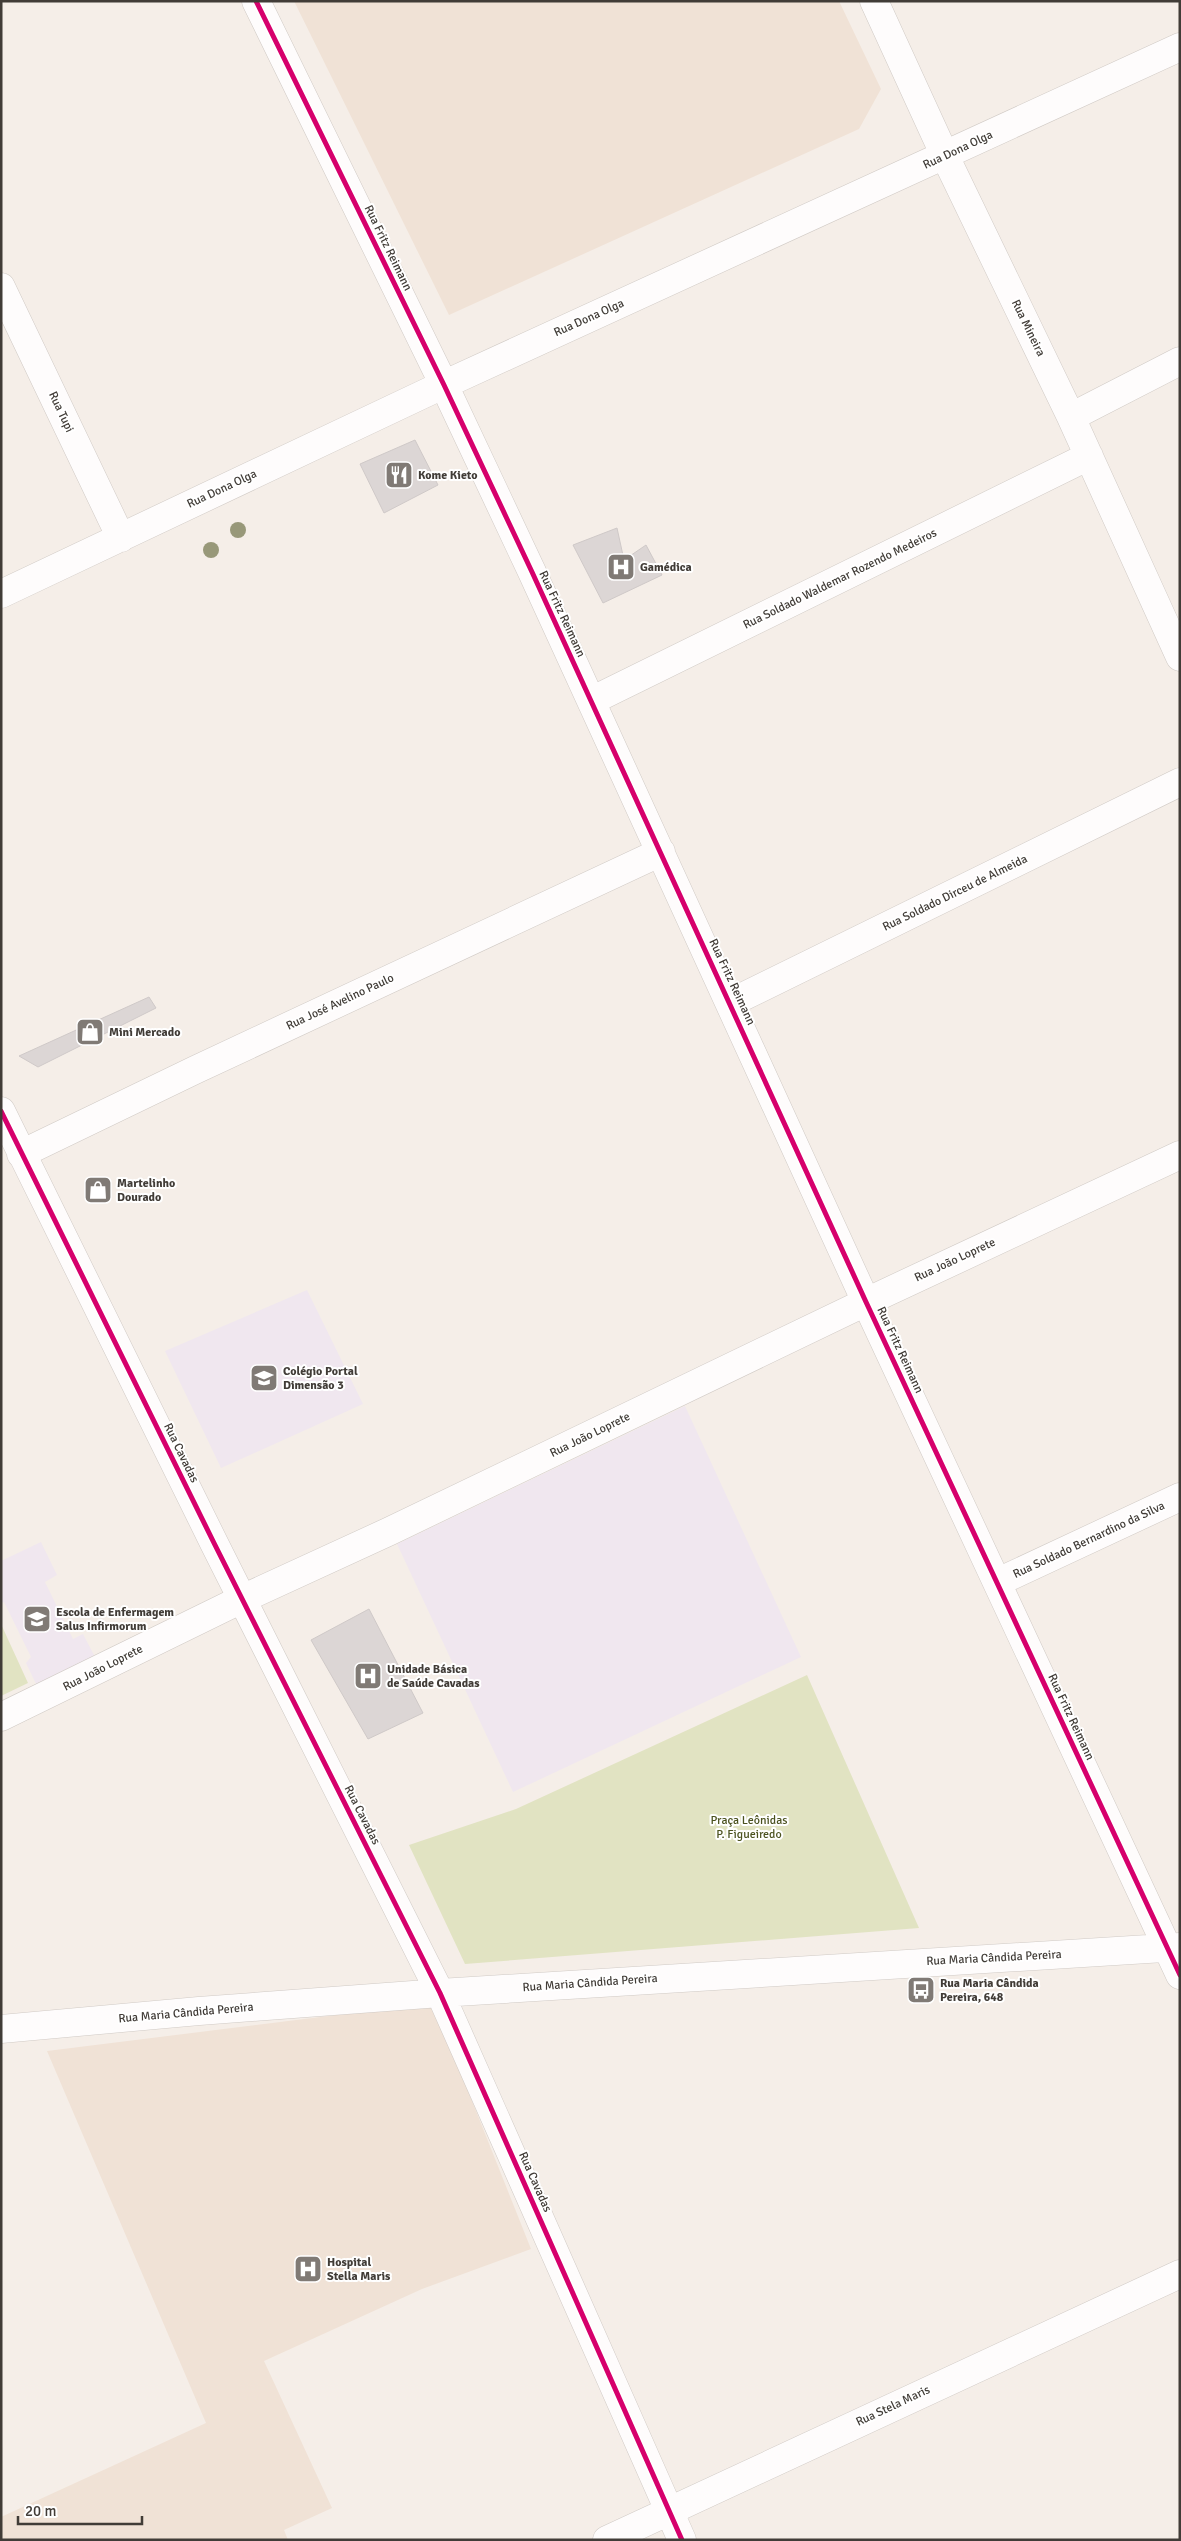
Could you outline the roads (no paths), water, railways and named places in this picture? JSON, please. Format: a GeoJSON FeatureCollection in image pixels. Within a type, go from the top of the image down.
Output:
{"type":"FeatureCollection","features":[{"type":"Feature","properties":{"kind":"street","name":"Rua Fritz Reimann"},"geometry":{"type":"LineString","coordinates":[[256,1],[444,385],[661,852],[866,1302],[1173,1948],[1180,1975]]}},
{"type":"Feature","properties":{"kind":"street","name":"Rua Mineira"},"geometry":{"type":"LineString","coordinates":[[874,1],[945,156],[1071,417],[1180,657]]}},
{"type":"Feature","properties":{"kind":"street","name":"Rua Dona Olga"},"geometry":{"type":"LineString","coordinates":[[1,594],[444,385],[1180,47]]}},
{"type":"Feature","properties":{"kind":"street","name":"Rua Tupi"},"geometry":{"type":"LineString","coordinates":[[1,287],[120,538]]}},
{"type":"Feature","properties":{"kind":"street"},"geometry":{"type":"LineString","coordinates":[[1071,417],[1180,361]]}},
{"type":"Feature","properties":{"kind":"street","name":"Rua Soldado Waldemar Rozendo Medeiros"},"geometry":{"type":"LineString","coordinates":[[591,701],[1089,456]]}},
{"type":"Feature","properties":{"kind":"street","name":"Rua Soldado Dirceu de Almeida"},"geometry":{"type":"LineString","coordinates":[[730,1003],[1180,782]]}},
{"type":"Feature","properties":{"kind":"street","name":"Rua José Avelino Paulo"},"geometry":{"type":"LineString","coordinates":[[21,1154],[661,852]]}},
{"type":"Feature","properties":{"kind":"street","name":"Rua Cavadas"},"geometry":{"type":"LineString","coordinates":[[1,1111],[242,1599],[440,1993],[682,2540]]}},
{"type":"Feature","properties":{"kind":"street","name":"Rua João Loprete"},"geometry":{"type":"LineString","coordinates":[[1,1717],[242,1599],[390,1531],[866,1302],[1180,1155]]}},
{"type":"Feature","properties":{"kind":"street","name":"Rua Soldado Bernardino da Silva"},"geometry":{"type":"LineString","coordinates":[[998,1582],[1180,1497]]}},
{"type":"Feature","properties":{"kind":"street","name":"Rua Maria Cândida Pereira"},"geometry":{"type":"LineString","coordinates":[[1,2029],[199,2011],[440,1993],[1173,1948]]}},
{"type":"Feature","properties":{"kind":"street","name":"Rua Stela Maris"},"geometry":{"type":"LineString","coordinates":[[607,2540],[1180,2274]]}},
{"type":"Feature","properties":{"kind":"place","name":"Kome Kieto"},"geometry":{"type":"Point","coordinates":[399,475]}},
{"type":"Feature","properties":{"kind":"place","name":"Gamédica"},"geometry":{"type":"Point","coordinates":[621,567]}},
{"type":"Feature","properties":{"kind":"place","name":"Mini Mercado"},"geometry":{"type":"Point","coordinates":[90,1032]}},
{"type":"Feature","properties":{"kind":"place","name":"Martelinho Dourado"},"geometry":{"type":"Point","coordinates":[98,1190]}},
{"type":"Feature","properties":{"kind":"place","name":"Colégio Portal Dimensão 3"},"geometry":{"type":"Point","coordinates":[264,1378]}},
{"type":"Feature","properties":{"kind":"place","name":"Escola de Enfermagem Salus Infirmorum"},"geometry":{"type":"Point","coordinates":[37,1619]}},
{"type":"Feature","properties":{"kind":"place","name":"Unidade Básica de Saúde Cavadas"},"geometry":{"type":"Point","coordinates":[368,1676]}},
{"type":"Feature","properties":{"kind":"place","name":"Rua Maria Cândida Pereira, 648"},"geometry":{"type":"Point","coordinates":[921,1990]}},
{"type":"Feature","properties":{"kind":"place","name":"Hospital Stella Maris"},"geometry":{"type":"Point","coordinates":[308,2269]}},
{"type":"Feature","properties":{"kind":"park label","name":"Praça Leônidas P. Figueiredo"},"geometry":{"type":"Point","coordinates":[749,1827]}}]}
